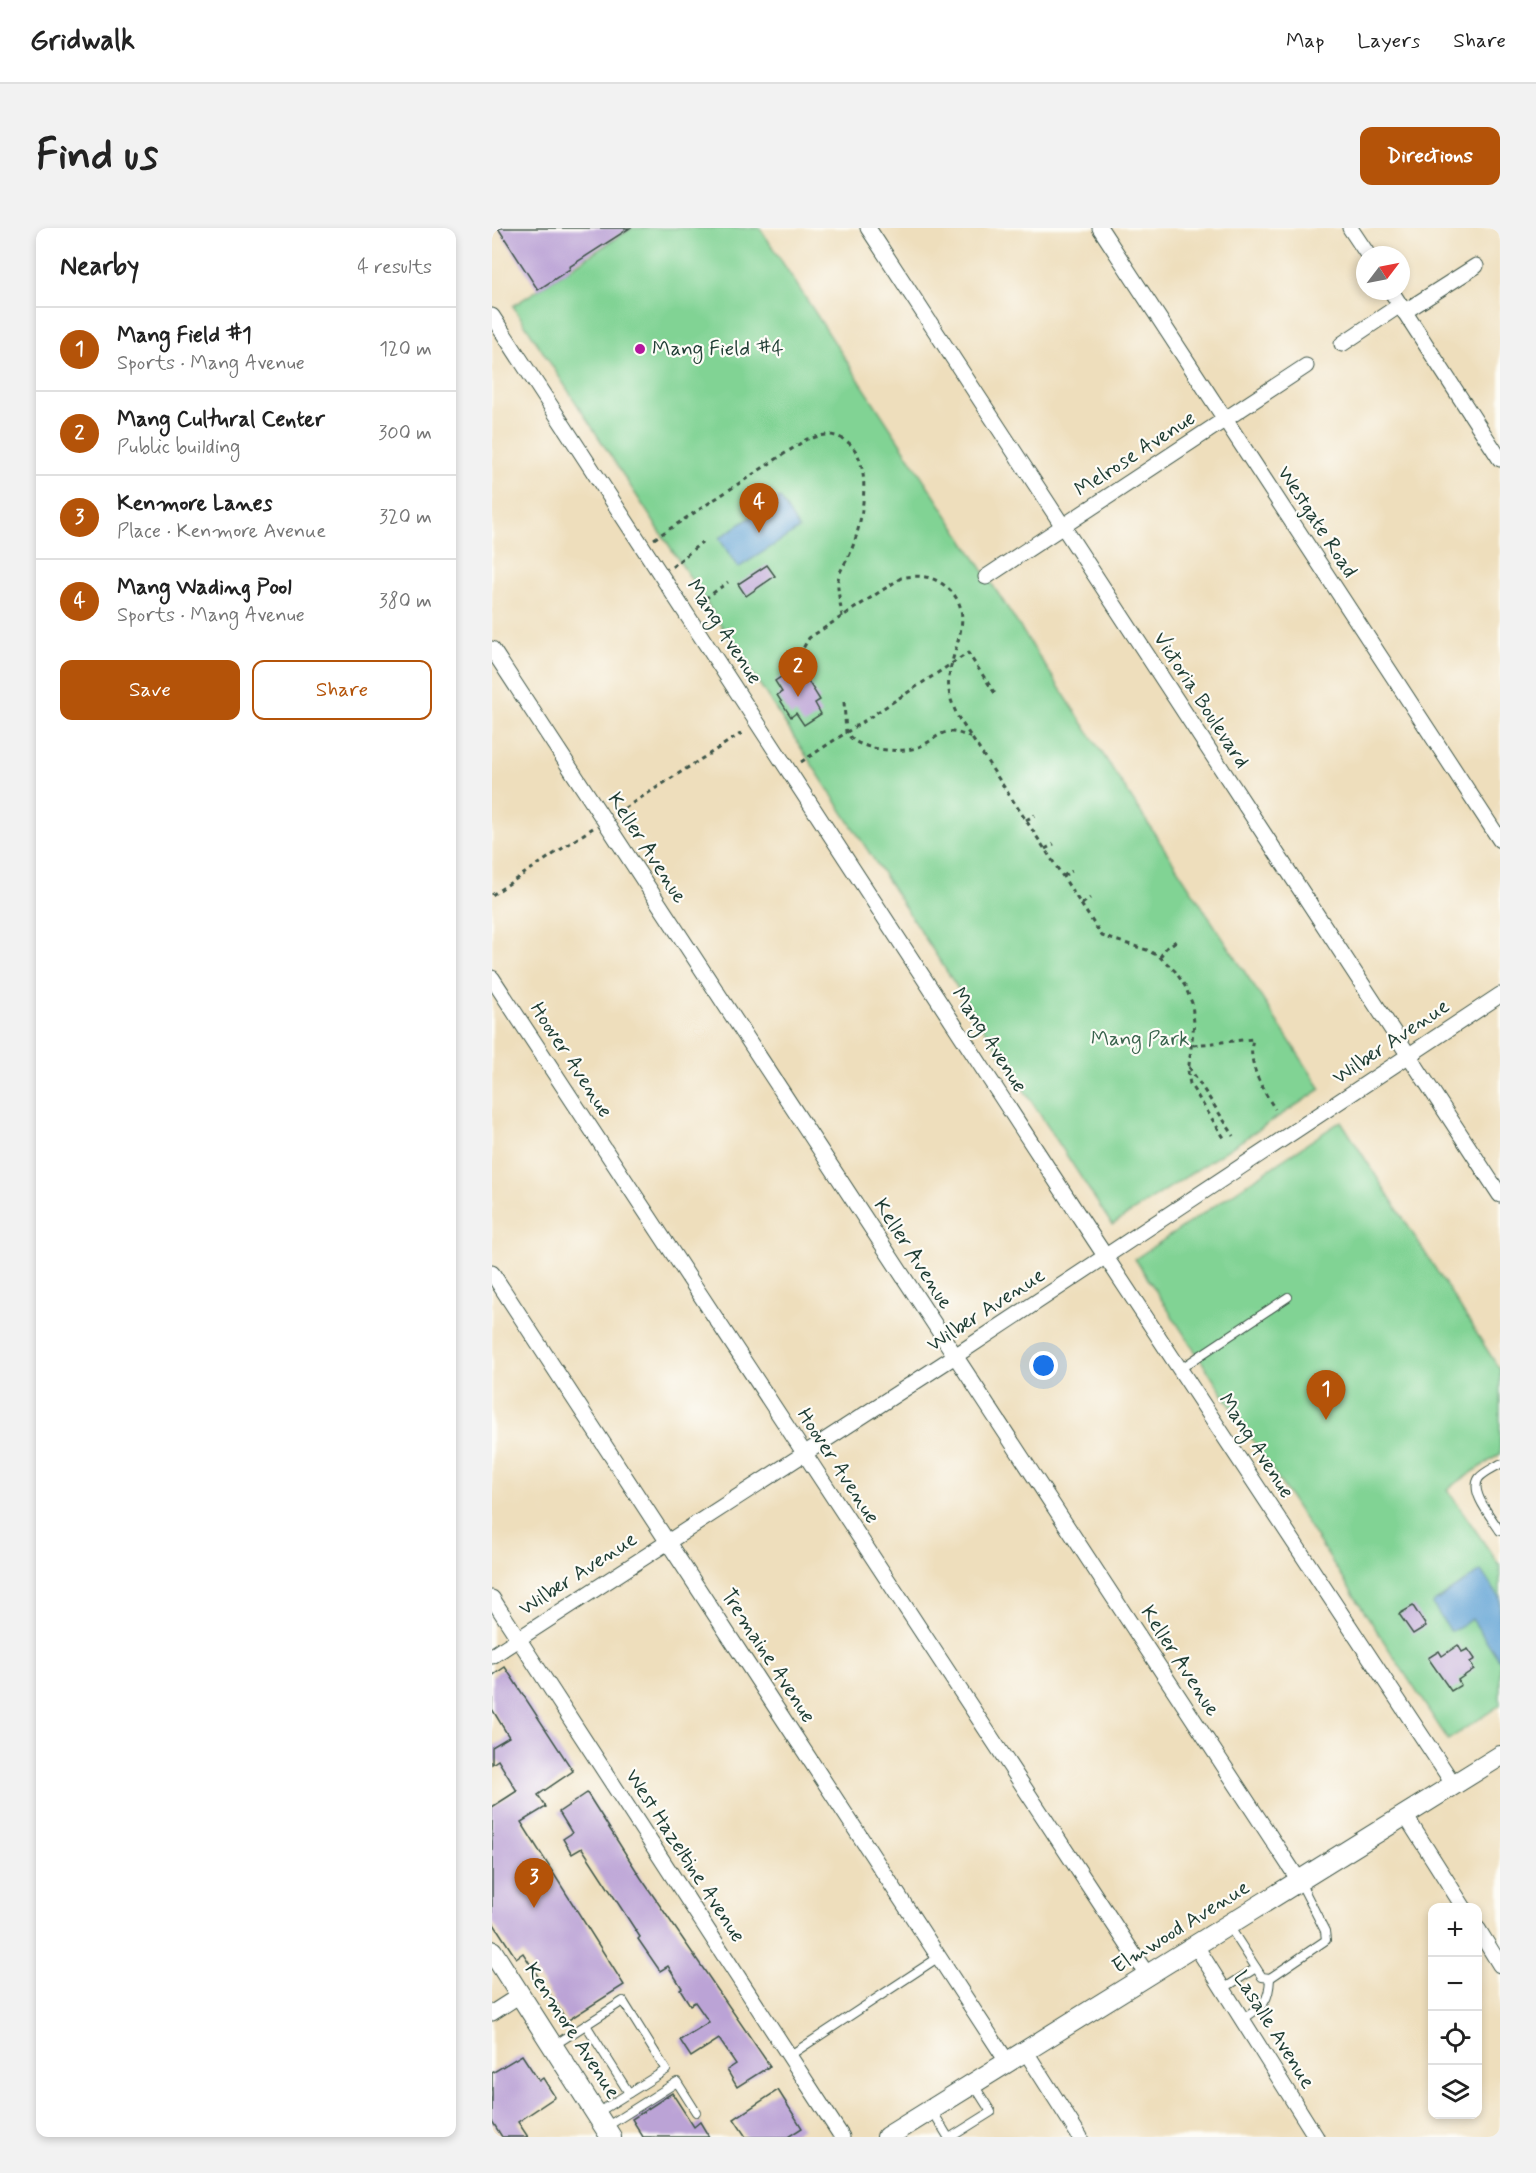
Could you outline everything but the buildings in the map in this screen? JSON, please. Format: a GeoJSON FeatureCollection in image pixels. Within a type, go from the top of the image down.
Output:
{"type":"FeatureCollection","features":[{"type":"Feature","properties":{"kind":"street","name":"Victoria Boulevard"},"geometry":{"type":"LineString","coordinates":[[868,228],[1500,1195]]}},
{"type":"Feature","properties":{"kind":"street","name":"Westgate Road"},"geometry":{"type":"LineString","coordinates":[[1100,228],[1500,840]]}},
{"type":"Feature","properties":{"kind":"street"},"geometry":{"type":"LineString","coordinates":[[1350,228],[1362,246]]}},
{"type":"Feature","properties":{"kind":"street"},"geometry":{"type":"LineString","coordinates":[[1342,344],[1476,266]]}},
{"type":"Feature","properties":{"kind":"street"},"geometry":{"type":"LineString","coordinates":[[1397,300],[1500,459]]}},
{"type":"Feature","properties":{"kind":"street","name":"Mang Avenue"},"geometry":{"type":"LineString","coordinates":[[492,316],[1105,1256],[1454,1785]]}},
{"type":"Feature","properties":{"kind":"street","name":"Melrose Avenue"},"geometry":{"type":"LineString","coordinates":[[986,577],[1306,366]]}},
{"type":"Feature","properties":{"kind":"street","name":"Keller Avenue"},"geometry":{"type":"LineString","coordinates":[[492,649],[1300,1882]]}},
{"type":"Feature","properties":{"kind":"street","name":"Hoover Avenue"},"geometry":{"type":"LineString","coordinates":[[492,978],[1148,1976]]}},
{"type":"Feature","properties":{"kind":"street","name":"Wilber Avenue"},"geometry":{"type":"LineString","coordinates":[[492,1656],[955,1356],[1500,995]]}},
{"type":"Feature","properties":{"kind":"street","name":"Tremaine Avenue"},"geometry":{"type":"LineString","coordinates":[[492,1273],[1008,2063]]}},
{"type":"Feature","properties":{"kind":"street","name":"West Hazeltine Avenue"},"geometry":{"type":"LineString","coordinates":[[492,1598],[842,2137]]}},
{"type":"Feature","properties":{"kind":"street","name":"Elmwood Avenue"},"geometry":{"type":"LineString","coordinates":[[888,2137],[1500,1756]]}},
{"type":"Feature","properties":{"kind":"street"},"geometry":{"type":"LineString","coordinates":[[1405,1815],[1461,1903]]}},
{"type":"Feature","properties":{"kind":"street"},"geometry":{"type":"LineString","coordinates":[[1482,1936],[1500,1965]]}},
{"type":"Feature","properties":{"kind":"street","name":"Lasalle Avenue"},"geometry":{"type":"LineString","coordinates":[[1196,1946],[1316,2137]]}},
{"type":"Feature","properties":{"kind":"street","name":"Kenmore Avenue"},"geometry":{"type":"LineString","coordinates":[[492,1951],[604,2126]]}},
{"type":"Feature","properties":{"kind":"street"},"geometry":{"type":"LineString","coordinates":[[492,2013],[520,1995]]}},
{"type":"Feature","properties":{"kind":"street"},"geometry":{"type":"LineString","coordinates":[[1026,2052],[1080,2137]]}},
{"type":"Feature","properties":{"kind":"lane"},"geometry":{"type":"LineString","coordinates":[[1180,1369],[1288,1297]]}},
{"type":"Feature","properties":{"kind":"lane"},"geometry":{"type":"LineString","coordinates":[[1500,1464],[1480,1477],[1476,1484],[1476,1494],[1500,1531]]}},
{"type":"Feature","properties":{"kind":"lane"},"geometry":{"type":"LineString","coordinates":[[1229,1926],[1262,1977],[1270,1978],[1326,1940],[1325,1931],[1300,1882]]}},
{"type":"Feature","properties":{"kind":"lane"},"geometry":{"type":"LineString","coordinates":[[789,2056],[939,1957]]}},
{"type":"Feature","properties":{"kind":"lane"},"geometry":{"type":"LineString","coordinates":[[1223,1989],[1256,1968]]}},
{"type":"Feature","properties":{"kind":"lane"},"geometry":{"type":"LineString","coordinates":[[1242,2020],[1267,2001],[1270,1978]]}},
{"type":"Feature","properties":{"kind":"lane"},"geometry":{"type":"LineString","coordinates":[[552,2046],[623,2001],[666,2070],[629,2093],[604,2126]]}},
{"type":"Feature","properties":{"kind":"lane"},"geometry":{"type":"LineString","coordinates":[[586,2025],[629,2093]]}},
{"type":"Feature","properties":{"kind":"lane"},"geometry":{"type":"LineString","coordinates":[[604,2126],[677,2082],[696,2112]]}},
{"type":"Feature","properties":{"kind":"lane"},"geometry":{"type":"LineString","coordinates":[[931,2109],[950,2137],[991,2112],[973,2084]]}},
{"type":"Feature","properties":{"kind":"path"},"geometry":{"type":"LineString","coordinates":[[654,539],[807,439],[829,435],[845,440],[855,450],[865,486],[862,514],[852,550],[838,579],[842,617]]}},
{"type":"Feature","properties":{"kind":"path"},"geometry":{"type":"LineString","coordinates":[[672,567],[702,542]]}},
{"type":"Feature","properties":{"kind":"path"},"geometry":{"type":"LineString","coordinates":[[802,656],[802,650],[809,638],[901,578],[915,575],[931,577],[953,593],[962,618],[961,633],[948,678],[950,697],[958,717],[1102,936],[1147,950],[1160,957],[1175,971],[1185,986],[1191,1003],[1194,1023],[1189,1067],[1190,1084],[1226,1141]]}},
{"type":"Feature","properties":{"kind":"path"},"geometry":{"type":"LineString","coordinates":[[697,604],[728,582]]}},
{"type":"Feature","properties":{"kind":"path"},"geometry":{"type":"LineString","coordinates":[[800,763],[968,653],[996,695]]}},
{"type":"Feature","properties":{"kind":"path"},"geometry":{"type":"LineString","coordinates":[[844,702],[846,733],[856,742],[885,750],[916,748],[946,732],[959,732],[972,739]]}},
{"type":"Feature","properties":{"kind":"path"},"geometry":{"type":"LineString","coordinates":[[492,895],[749,729]]}},
{"type":"Feature","properties":{"kind":"path"},"geometry":{"type":"LineString","coordinates":[[1026,820],[1035,815]]}},
{"type":"Feature","properties":{"kind":"path"},"geometry":{"type":"LineString","coordinates":[[1045,849],[1054,843]]}},
{"type":"Feature","properties":{"kind":"path"},"geometry":{"type":"LineString","coordinates":[[1063,876],[1071,871]]}},
{"type":"Feature","properties":{"kind":"path"},"geometry":{"type":"LineString","coordinates":[[1082,904],[1090,898]]}},
{"type":"Feature","properties":{"kind":"path"},"geometry":{"type":"LineString","coordinates":[[1160,957],[1166,948],[1179,939]]}},
{"type":"Feature","properties":{"kind":"path"},"geometry":{"type":"LineString","coordinates":[[1192,1045],[1253,1039],[1251,1049],[1253,1061],[1263,1091],[1275,1109]]}},
{"type":"Feature","properties":{"kind":"path"},"geometry":{"type":"LineString","coordinates":[[1189,1067],[1234,1136]]}},
{"type":"Feature","properties":{"kind":"green space","name":"Mang Park"},"geometry":{"type":"Polygon","coordinates":[[[632,228],[760,228],[1321,1089],[1112,1225],[513,306],[632,228]]]}},
{"type":"Feature","properties":{"kind":"green space"},"geometry":{"type":"Polygon","coordinates":[[[1341,1121],[1500,1370],[1500,1454],[1447,1489],[1500,1566],[1500,1705],[1448,1740],[1135,1259],[1341,1121]]]}},
{"type":"Feature","properties":{"kind":"water"},"geometry":{"type":"Polygon","coordinates":[[[780,498],[799,529],[738,568],[719,538],[780,498]]]}},
{"type":"Feature","properties":{"kind":"water"},"geometry":{"type":"Polygon","coordinates":[[[1481,1571],[1500,1598],[1500,1661],[1472,1619],[1450,1631],[1433,1605],[1434,1602],[1481,1571]]]}},
{"type":"Feature","properties":{"kind":"place","name":"Mang Field #4"},"geometry":{"type":"Point","coordinates":[640,349]}},
{"type":"Feature","properties":{"kind":"place","name":"Mang Wading Pool"},"geometry":{"type":"Point","coordinates":[759,533]}},
{"type":"Feature","properties":{"kind":"place","name":"Mang Cultural Center"},"geometry":{"type":"Point","coordinates":[798,697]}},
{"type":"Feature","properties":{"kind":"place","name":"Mang Field #1"},"geometry":{"type":"Point","coordinates":[1326,1420]}},
{"type":"Feature","properties":{"kind":"place","name":"Kenmore Lanes"},"geometry":{"type":"Point","coordinates":[534,1908]}}]}
